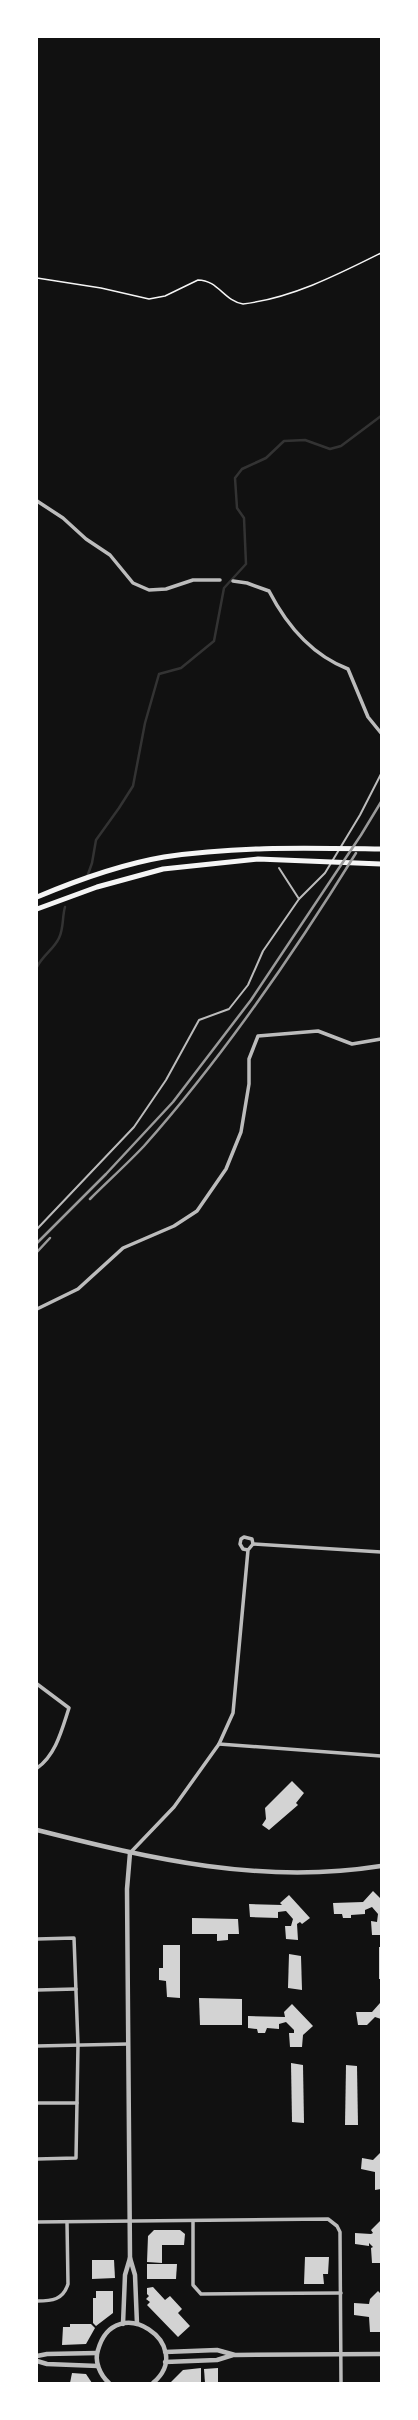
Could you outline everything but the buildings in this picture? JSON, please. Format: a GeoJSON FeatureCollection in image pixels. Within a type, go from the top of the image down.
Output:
{"type":"FeatureCollection","features":[{"type":"Feature","properties":{"kind":"main road"},"geometry":{"type":"LineString","coordinates":[[37,898],[75,883],[162,857],[206,851],[266,847],[381,849]]}},
{"type":"Feature","properties":{"kind":"main road"},"geometry":{"type":"LineString","coordinates":[[37,909],[96,887],[163,869],[258,859],[381,864]]}},
{"type":"Feature","properties":{"kind":"street"},"geometry":{"type":"LineString","coordinates":[[37,502],[63,518],[86,539],[110,555],[133,583],[149,590],[166,589],[193,580],[220,580]]}},
{"type":"Feature","properties":{"kind":"street"},"geometry":{"type":"LineString","coordinates":[[233,581],[269,590],[278,609],[314,650],[333,663],[348,669],[368,718],[381,732]]}},
{"type":"Feature","properties":{"kind":"street"},"geometry":{"type":"LineString","coordinates":[[37,1309],[78,1289],[123,1248],[174,1226],[197,1211],[226,1169],[241,1132],[249,1084],[249,1059],[258,1036],[318,1031],[352,1044],[381,1040]]}},
{"type":"Feature","properties":{"kind":"street"},"geometry":{"type":"LineString","coordinates":[[248,1550],[243,1549],[240,1544],[241,1539],[248,1536],[253,1544]]}},
{"type":"Feature","properties":{"kind":"street"},"geometry":{"type":"LineString","coordinates":[[137,2324],[135,2275],[130,2258],[127,1889],[130,1853],[174,1807],[219,1744],[233,1713],[248,1550],[253,1544]]}},
{"type":"Feature","properties":{"kind":"street"},"geometry":{"type":"LineString","coordinates":[[253,1544],[381,1552]]}},
{"type":"Feature","properties":{"kind":"street"},"geometry":{"type":"LineString","coordinates":[[37,1684],[69,1708],[57,1742],[45,1763],[37,1768]]}},
{"type":"Feature","properties":{"kind":"street"},"geometry":{"type":"LineString","coordinates":[[219,1744],[381,1756]]}},
{"type":"Feature","properties":{"kind":"street"},"geometry":{"type":"LineString","coordinates":[[37,1830],[130,1853],[228,1870],[310,1872],[351,1870],[381,1866]]}},
{"type":"Feature","properties":{"kind":"street"},"geometry":{"type":"LineString","coordinates":[[37,1939],[74,1938],[78,2045],[76,2158],[37,2159]]}},
{"type":"Feature","properties":{"kind":"street"},"geometry":{"type":"LineString","coordinates":[[37,1990],[76,1989]]}},
{"type":"Feature","properties":{"kind":"street"},"geometry":{"type":"LineString","coordinates":[[37,2046],[128,2044]]}},
{"type":"Feature","properties":{"kind":"street"},"geometry":{"type":"LineString","coordinates":[[37,2103],[77,2103]]}},
{"type":"Feature","properties":{"kind":"street"},"geometry":{"type":"LineString","coordinates":[[37,2222],[194,2222],[328,2219],[337,2226],[340,2232],[341,2383]]}},
{"type":"Feature","properties":{"kind":"street"},"geometry":{"type":"LineString","coordinates":[[37,2301],[55,2300],[66,2292],[68,2284],[67,2222]]}},
{"type":"Feature","properties":{"kind":"street"},"geometry":{"type":"LineString","coordinates":[[194,2222],[193,2285],[201,2294],[341,2293]]}},
{"type":"Feature","properties":{"kind":"street"},"geometry":{"type":"LineString","coordinates":[[123,2324],[125,2275],[130,2258]]}},
{"type":"Feature","properties":{"kind":"street"},"geometry":{"type":"LineString","coordinates":[[109,2383],[100,2373],[98,2366],[97,2353],[101,2340],[108,2332],[123,2324],[137,2324],[150,2329],[159,2337],[165,2352],[163,2370],[153,2383]]}},
{"type":"Feature","properties":{"kind":"street"},"geometry":{"type":"LineString","coordinates":[[165,2352],[218,2350],[235,2355]]}},
{"type":"Feature","properties":{"kind":"street"},"geometry":{"type":"LineString","coordinates":[[37,2356],[97,2353]]}},
{"type":"Feature","properties":{"kind":"street"},"geometry":{"type":"LineString","coordinates":[[165,2362],[217,2360],[235,2355],[381,2354]]}},
{"type":"Feature","properties":{"kind":"street"},"geometry":{"type":"LineString","coordinates":[[37,2361],[47,2364],[98,2366]]}},
{"type":"Feature","properties":{"kind":"lane"},"geometry":{"type":"LineString","coordinates":[[37,1229],[134,1127],[166,1080],[199,1020],[230,1009],[248,985],[263,951],[299,899],[325,873],[381,774]]}},
{"type":"Feature","properties":{"kind":"lane"},"geometry":{"type":"LineString","coordinates":[[279,868],[299,899]]}},
{"type":"Feature","properties":{"kind":"path"},"geometry":{"type":"LineString","coordinates":[[37,278],[101,288],[149,300],[164,296],[198,280],[204,280],[211,282],[235,302],[243,304],[300,289],[343,274],[381,254]]}},
{"type":"Feature","properties":{"kind":"waterway"},"geometry":{"type":"LineString","coordinates":[[87,877],[92,863],[96,840],[133,786],[145,723],[159,674],[181,668],[214,641],[224,588],[246,564],[244,518],[237,508],[235,478],[242,469],[266,458],[284,441],[305,440],[330,449],[341,446],[381,416]]}},
{"type":"Feature","properties":{"kind":"waterway"},"geometry":{"type":"LineString","coordinates":[[37,967],[59,938],[62,930],[65,907]]}},
{"type":"Feature","properties":{"kind":"railway"},"geometry":{"type":"LineString","coordinates":[[37,1243],[106,1174],[173,1102],[251,1000],[361,835],[381,802]]}},
{"type":"Feature","properties":{"kind":"railway"},"geometry":{"type":"LineString","coordinates":[[90,1199],[144,1146],[230,1041],[308,929],[356,853]]}},
{"type":"Feature","properties":{"kind":"railway"},"geometry":{"type":"LineString","coordinates":[[37,1252],[50,1238]]}}]}
